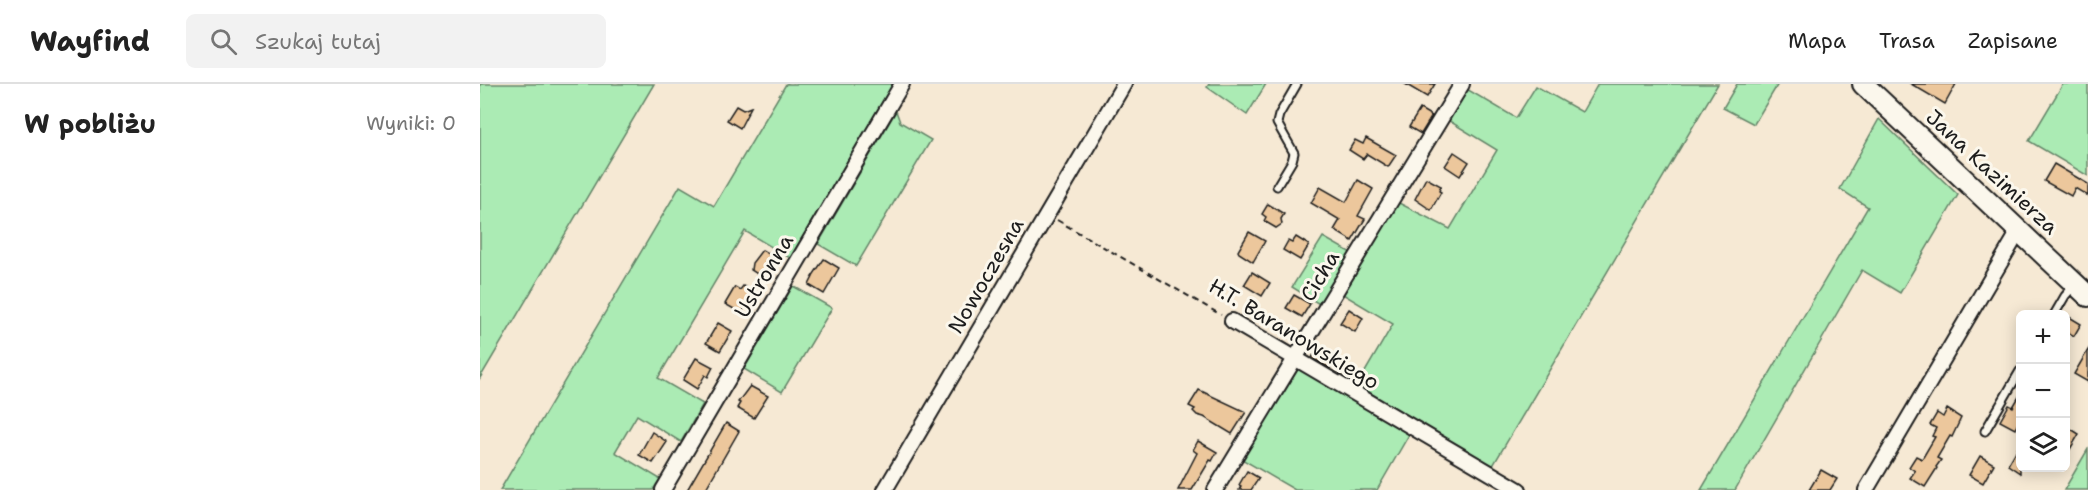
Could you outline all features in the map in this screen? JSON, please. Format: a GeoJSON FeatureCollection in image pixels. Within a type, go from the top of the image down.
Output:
{"type":"FeatureCollection","features":[{"type":"Feature","properties":{"kind":"main road","name":"Jana Kazimierza"},"geometry":{"type":"LineString","coordinates":[[1863,84],[2082,290]]}},
{"type":"Feature","properties":{"kind":"street","name":"Ustronna"},"geometry":{"type":"LineString","coordinates":[[663,490],[902,84]]}},
{"type":"Feature","properties":{"kind":"street","name":"Nowoczesna"},"geometry":{"type":"LineString","coordinates":[[885,490],[1124,84]]}},
{"type":"Feature","properties":{"kind":"street","name":"Cicha"},"geometry":{"type":"LineString","coordinates":[[1215,490],[1461,84]]}},
{"type":"Feature","properties":{"kind":"street"},"geometry":{"type":"LineString","coordinates":[[1866,490],[2019,231]]}},
{"type":"Feature","properties":{"kind":"street","name":"H.T. Baranowskiego"},"geometry":{"type":"LineString","coordinates":[[1232,321],[1519,490]]}},
{"type":"Feature","properties":{"kind":"lane"},"geometry":{"type":"LineString","coordinates":[[1277,186],[1292,161],[1294,153],[1277,123],[1279,115],[1297,84]]}},
{"type":"Feature","properties":{"kind":"lane"},"geometry":{"type":"LineString","coordinates":[[2057,310],[2065,296],[2082,290]]}},
{"type":"Feature","properties":{"kind":"lane"},"geometry":{"type":"LineString","coordinates":[[1985,431],[2016,378]]}},
{"type":"Feature","properties":{"kind":"path","name":"H.T. Baranowskiego"},"geometry":{"type":"LineString","coordinates":[[1047,214],[1232,321]]}},
{"type":"Feature","properties":{"kind":"green space"},"geometry":{"type":"Polygon","coordinates":[[[480,84],[654,84],[480,378],[480,84]]]}},
{"type":"Feature","properties":{"kind":"green space"},"geometry":{"type":"Polygon","coordinates":[[[786,84],[893,84],[790,258],[745,231],[658,378],[703,404],[681,442],[637,415],[615,452],[660,479],[653,490],[500,490],[680,186],[714,206],[786,84]]]}},
{"type":"Feature","properties":{"kind":"green space"},"geometry":{"type":"Polygon","coordinates":[[[1209,84],[1266,84],[1247,115],[1207,87],[1209,84]]]}},
{"type":"Feature","properties":{"kind":"green space"},"geometry":{"type":"Polygon","coordinates":[[[1598,84],[1718,84],[1491,469],[1355,389],[1393,324],[1341,293],[1397,202],[1450,229],[1497,150],[1446,119],[1465,88],[1516,118],[1536,86],[1582,112],[1598,84]]]}},
{"type":"Feature","properties":{"kind":"green space"},"geometry":{"type":"Polygon","coordinates":[[[1737,84],[1778,84],[1754,124],[1723,108],[1737,84]]]}},
{"type":"Feature","properties":{"kind":"green space"},"geometry":{"type":"Polygon","coordinates":[[[2063,84],[2088,84],[2088,176],[2029,141],[2063,84]]]}},
{"type":"Feature","properties":{"kind":"green space"},"geometry":{"type":"Polygon","coordinates":[[[896,111],[900,122],[931,140],[856,266],[818,244],[896,111]]]}},
{"type":"Feature","properties":{"kind":"green space"},"geometry":{"type":"Polygon","coordinates":[[[1879,119],[1958,195],[1900,293],[1862,270],[1735,490],[1701,490],[1868,207],[1840,189],[1879,119]]]}},
{"type":"Feature","properties":{"kind":"green space"},"geometry":{"type":"Polygon","coordinates":[[[1323,237],[1353,254],[1324,307],[1292,287],[1323,237]]]}},
{"type":"Feature","properties":{"kind":"green space"},"geometry":{"type":"Polygon","coordinates":[[[793,286],[832,308],[782,392],[744,369],[793,286]]]}},
{"type":"Feature","properties":{"kind":"green space"},"geometry":{"type":"Polygon","coordinates":[[[1300,369],[1411,431],[1377,490],[1295,490],[1240,458],[1291,371],[1300,369]]]}},
{"type":"Feature","properties":{"kind":"green space"},"geometry":{"type":"Polygon","coordinates":[[[2088,449],[2088,490],[2064,490],[2088,449]]]}},
{"type":"Feature","properties":{"kind":"building"},"geometry":{"type":"Polygon","coordinates":[[[1405,84],[1435,84],[1427,97],[1405,84]]]}},
{"type":"Feature","properties":{"kind":"building"},"geometry":{"type":"Polygon","coordinates":[[[1911,84],[1956,84],[1945,104],[1911,84]]]}},
{"type":"Feature","properties":{"kind":"building"},"geometry":{"type":"Polygon","coordinates":[[[736,106],[743,110],[751,107],[740,128],[727,120],[736,106]]]}},
{"type":"Feature","properties":{"kind":"building"},"geometry":{"type":"Polygon","coordinates":[[[1420,109],[1432,116],[1421,134],[1409,127],[1420,109]]]}},
{"type":"Feature","properties":{"kind":"building"},"geometry":{"type":"Polygon","coordinates":[[[1366,138],[1396,155],[1388,167],[1367,154],[1363,159],[1349,150],[1355,140],[1363,144],[1366,138]]]}},
{"type":"Feature","properties":{"kind":"building"},"geometry":{"type":"Polygon","coordinates":[[[1454,152],[1469,162],[1460,176],[1445,166],[1454,152]]]}},
{"type":"Feature","properties":{"kind":"building"},"geometry":{"type":"Polygon","coordinates":[[[2054,164],[2088,184],[2088,196],[2075,188],[2071,196],[2044,181],[2054,164]]]}},
{"type":"Feature","properties":{"kind":"building"},"geometry":{"type":"Polygon","coordinates":[[[1426,178],[1441,186],[1439,191],[1441,192],[1431,210],[1415,199],[1426,178]]]}},
{"type":"Feature","properties":{"kind":"building"},"geometry":{"type":"Polygon","coordinates":[[[1358,180],[1373,189],[1358,216],[1365,219],[1352,241],[1334,230],[1340,220],[1311,203],[1320,187],[1346,202],[1358,180]]]}},
{"type":"Feature","properties":{"kind":"building"},"geometry":{"type":"Polygon","coordinates":[[[1268,204],[1284,214],[1281,219],[1282,224],[1276,228],[1264,221],[1266,217],[1262,214],[1268,204]]]}},
{"type":"Feature","properties":{"kind":"building"},"geometry":{"type":"Polygon","coordinates":[[[1249,232],[1265,241],[1253,262],[1238,251],[1249,232]]]}},
{"type":"Feature","properties":{"kind":"building"},"geometry":{"type":"Polygon","coordinates":[[[1296,237],[1309,245],[1300,260],[1283,250],[1288,241],[1292,243],[1296,237]]]}},
{"type":"Feature","properties":{"kind":"building"},"geometry":{"type":"Polygon","coordinates":[[[762,250],[776,258],[762,277],[751,270],[752,263],[762,250]]]}},
{"type":"Feature","properties":{"kind":"building"},"geometry":{"type":"Polygon","coordinates":[[[824,259],[839,268],[824,294],[809,285],[824,259]]]}},
{"type":"Feature","properties":{"kind":"building"},"geometry":{"type":"Polygon","coordinates":[[[1252,272],[1270,283],[1262,296],[1244,285],[1252,272]]]}},
{"type":"Feature","properties":{"kind":"building"},"geometry":{"type":"Polygon","coordinates":[[[743,286],[755,293],[741,313],[725,304],[735,287],[740,290],[743,286]]]}},
{"type":"Feature","properties":{"kind":"building"},"geometry":{"type":"Polygon","coordinates":[[[1294,295],[1310,304],[1302,317],[1286,308],[1294,295]]]}},
{"type":"Feature","properties":{"kind":"building"},"geometry":{"type":"Polygon","coordinates":[[[1349,309],[1363,318],[1355,332],[1340,323],[1349,309]]]}},
{"type":"Feature","properties":{"kind":"building"},"geometry":{"type":"Polygon","coordinates":[[[2070,317],[2081,324],[2074,336],[2070,334],[2070,317]]]}},
{"type":"Feature","properties":{"kind":"building"},"geometry":{"type":"Polygon","coordinates":[[[718,323],[732,331],[720,351],[706,343],[718,323]]]}},
{"type":"Feature","properties":{"kind":"building"},"geometry":{"type":"Polygon","coordinates":[[[1319,346],[1337,356],[1330,368],[1312,358],[1319,346]]]}},
{"type":"Feature","properties":{"kind":"building"},"geometry":{"type":"Polygon","coordinates":[[[2088,350],[2088,382],[2074,374],[2088,350]]]}},
{"type":"Feature","properties":{"kind":"building"},"geometry":{"type":"Polygon","coordinates":[[[696,358],[713,367],[708,377],[705,375],[697,389],[683,380],[696,358]]]}},
{"type":"Feature","properties":{"kind":"building"},"geometry":{"type":"Polygon","coordinates":[[[750,386],[768,396],[754,418],[737,408],[740,403],[738,402],[750,386]]]}},
{"type":"Feature","properties":{"kind":"building"},"geometry":{"type":"Polygon","coordinates":[[[1199,390],[1246,412],[1232,434],[1197,415],[1193,411],[1195,409],[1189,406],[1199,390]]]}},
{"type":"Feature","properties":{"kind":"building"},"geometry":{"type":"Polygon","coordinates":[[[2016,402],[2015,429],[2000,421],[2009,405],[2013,407],[2016,402]]]}},
{"type":"Feature","properties":{"kind":"building"},"geometry":{"type":"Polygon","coordinates":[[[1947,409],[1961,418],[1952,437],[1950,436],[1937,458],[1941,460],[1925,487],[1910,478],[1915,471],[1909,467],[1916,456],[1922,459],[1935,437],[1932,436],[1936,428],[1930,425],[1937,413],[1943,417],[1947,409]]]}},
{"type":"Feature","properties":{"kind":"building"},"geometry":{"type":"Polygon","coordinates":[[[726,423],[739,431],[705,490],[687,490],[726,423]]]}},
{"type":"Feature","properties":{"kind":"building"},"geometry":{"type":"Polygon","coordinates":[[[2070,428],[2079,434],[2070,449],[2070,428]]]}},
{"type":"Feature","properties":{"kind":"building"},"geometry":{"type":"Polygon","coordinates":[[[652,432],[667,442],[653,463],[639,455],[652,432]]]}},
{"type":"Feature","properties":{"kind":"building"},"geometry":{"type":"Polygon","coordinates":[[[1198,441],[1217,452],[1192,490],[1178,490],[1197,453],[1193,450],[1198,441]]]}},
{"type":"Feature","properties":{"kind":"building"},"geometry":{"type":"Polygon","coordinates":[[[2016,451],[2016,470],[2008,465],[2016,451]]]}},
{"type":"Feature","properties":{"kind":"building"},"geometry":{"type":"Polygon","coordinates":[[[1980,456],[1994,464],[1983,483],[1969,475],[1980,456]]]}},
{"type":"Feature","properties":{"kind":"building"},"geometry":{"type":"Polygon","coordinates":[[[1821,470],[1837,479],[1830,490],[1809,490],[1821,470]]]}},
{"type":"Feature","properties":{"kind":"building"},"geometry":{"type":"Polygon","coordinates":[[[1247,471],[1259,478],[1251,490],[1239,490],[1241,486],[1239,485],[1247,471]]]}}]}
